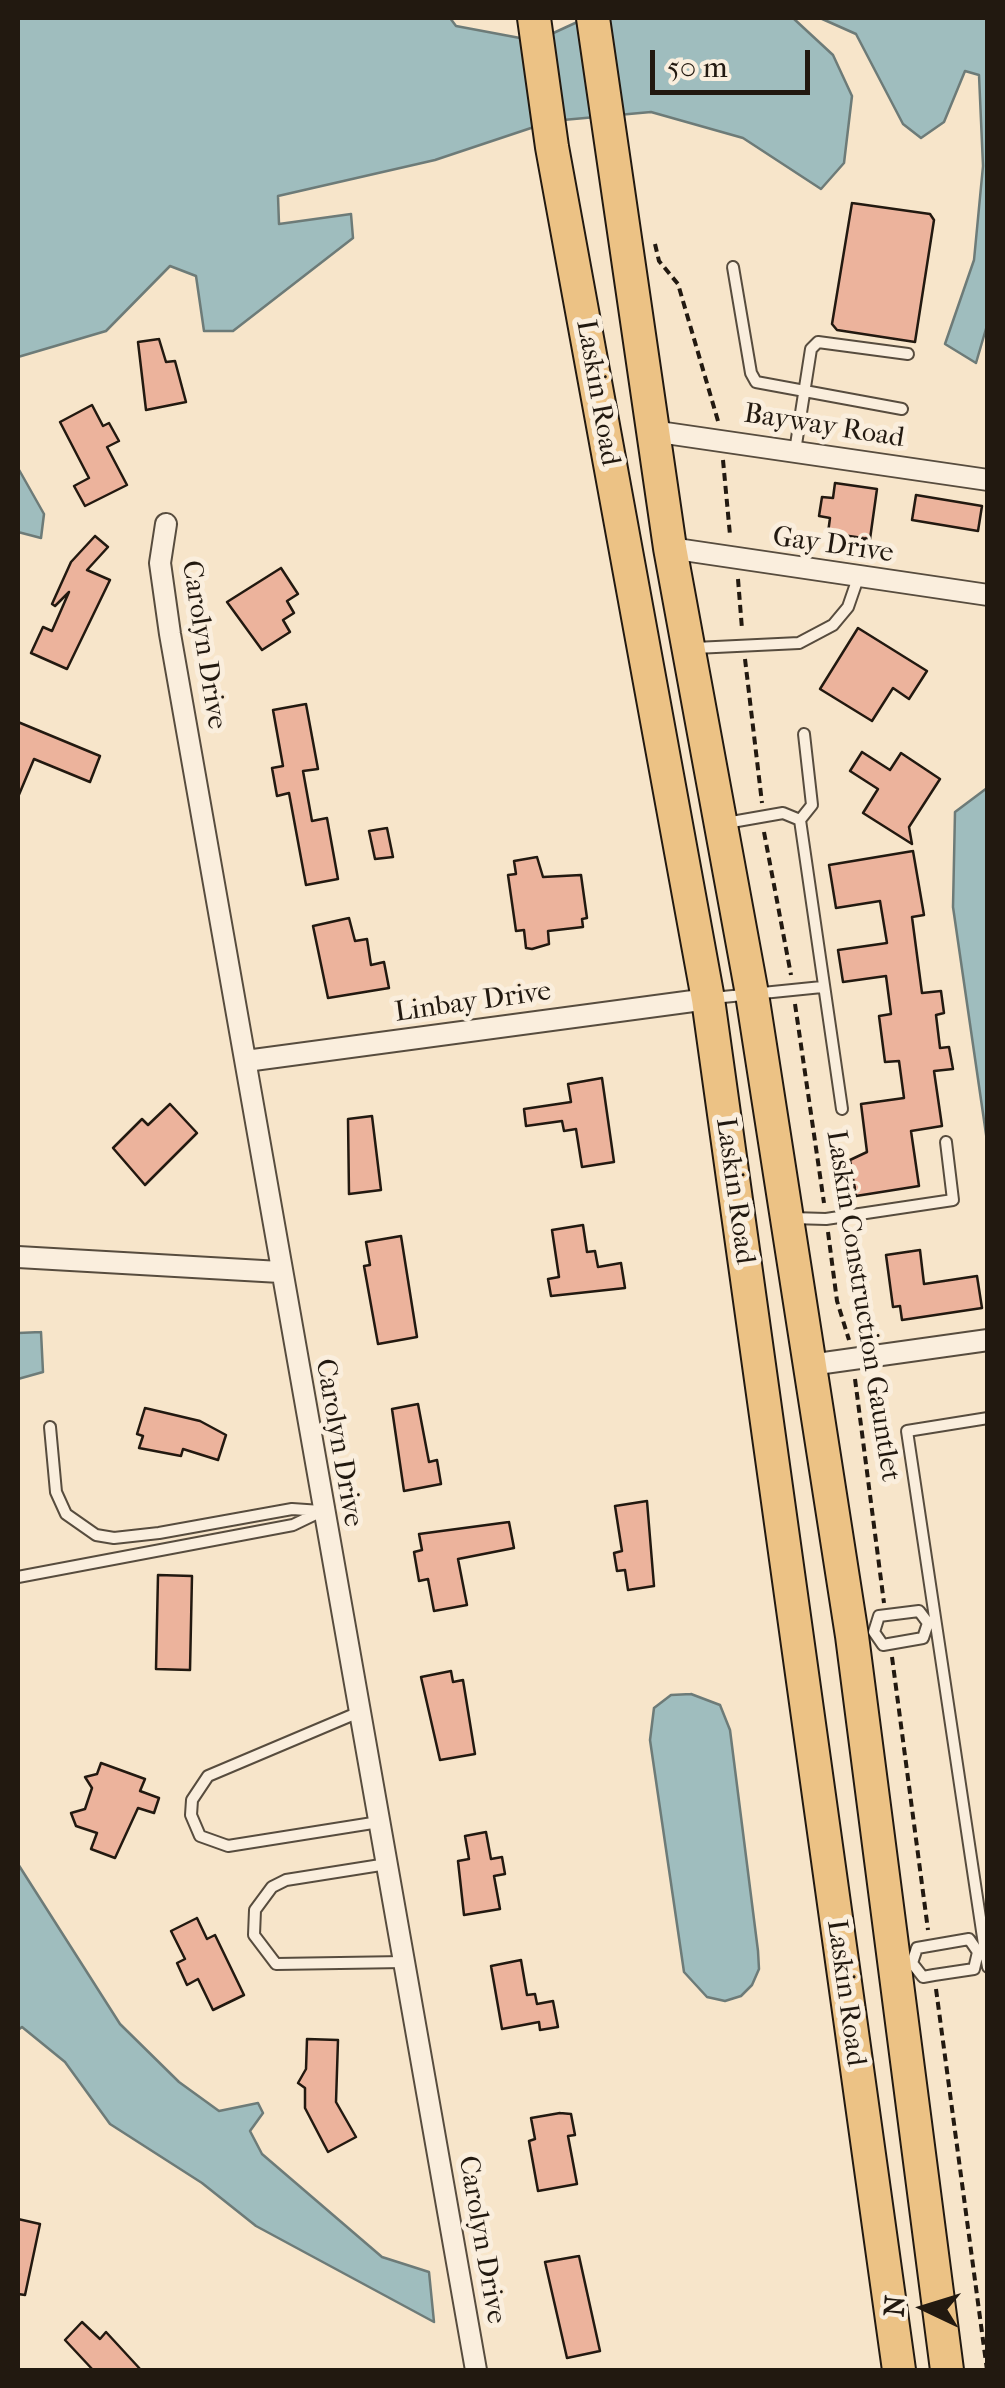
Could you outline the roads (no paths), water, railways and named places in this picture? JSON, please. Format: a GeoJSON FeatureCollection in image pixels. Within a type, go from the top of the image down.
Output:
{"type":"FeatureCollection","features":[{"type":"Feature","properties":{"kind":"main road","name":"Laskin Road"},"geometry":{"type":"LineString","coordinates":[[534,18],[552,147],[708,999],[899,2370]]}},
{"type":"Feature","properties":{"kind":"main road","name":"Laskin Road"},"geometry":{"type":"LineString","coordinates":[[594,18],[670,548],[752,994],[810,1365],[863,1634],[904,1964],[946,2370]]}},
{"type":"Feature","properties":{"kind":"main road"},"geometry":{"type":"LineString","coordinates":[[797,1646],[863,1634]]}},
{"type":"Feature","properties":{"kind":"street","name":"Bayway Road"},"geometry":{"type":"LineString","coordinates":[[652,432],[988,480]]}},
{"type":"Feature","properties":{"kind":"street","name":"Carolyn Drive"},"geometry":{"type":"LineString","coordinates":[[166,524],[160,563],[165,598],[321,1511],[388,1864],[476,2370]]}},
{"type":"Feature","properties":{"kind":"street","name":"Gay Drive"},"geometry":{"type":"LineString","coordinates":[[670,548],[988,595]]}},
{"type":"Feature","properties":{"kind":"street","name":"Linbay Drive"},"geometry":{"type":"LineString","coordinates":[[246,1062],[708,999]]}},
{"type":"Feature","properties":{"kind":"street"},"geometry":{"type":"LineString","coordinates":[[18,1256],[280,1272]]}},
{"type":"Feature","properties":{"kind":"street"},"geometry":{"type":"LineString","coordinates":[[810,1365],[988,1340]]}},
{"type":"Feature","properties":{"kind":"lane"},"geometry":{"type":"LineString","coordinates":[[733,268],[751,373],[763,387],[902,409]]}},
{"type":"Feature","properties":{"kind":"lane"},"geometry":{"type":"LineString","coordinates":[[795,451],[811,348],[818,342],[908,354]]}},
{"type":"Feature","properties":{"kind":"lane"},"geometry":{"type":"LineString","coordinates":[[689,648],[799,643],[832,625],[848,607],[858,578]]}},
{"type":"Feature","properties":{"kind":"lane"},"geometry":{"type":"LineString","coordinates":[[804,734],[812,805],[800,820],[842,1110]]}},
{"type":"Feature","properties":{"kind":"lane"},"geometry":{"type":"LineString","coordinates":[[721,824],[783,813],[800,820]]}},
{"type":"Feature","properties":{"kind":"lane"},"geometry":{"type":"LineString","coordinates":[[708,999],[822,987]]}},
{"type":"Feature","properties":{"kind":"lane"},"geometry":{"type":"LineString","coordinates":[[786,1218],[826,1220],[952,1200],[946,1142]]}},
{"type":"Feature","properties":{"kind":"lane"},"geometry":{"type":"LineString","coordinates":[[988,1418],[907,1431],[932,1622],[982,1952],[988,1967]]}},
{"type":"Feature","properties":{"kind":"lane"},"geometry":{"type":"LineString","coordinates":[[50,1427],[56,1492],[66,1514],[96,1535],[114,1538],[158,1534],[292,1509],[321,1511]]}},
{"type":"Feature","properties":{"kind":"lane"},"geometry":{"type":"LineString","coordinates":[[18,1577],[293,1525],[321,1511]]}},
{"type":"Feature","properties":{"kind":"lane"},"geometry":{"type":"LineString","coordinates":[[918,1611],[932,1622],[924,1638],[890,1644],[884,1645],[863,1634],[879,1616],[918,1611]]}},
{"type":"Feature","properties":{"kind":"lane"},"geometry":{"type":"LineString","coordinates":[[358,1713],[208,1776],[192,1800],[191,1815],[200,1836],[228,1846],[379,1822]]}},
{"type":"Feature","properties":{"kind":"lane"},"geometry":{"type":"LineString","coordinates":[[388,1864],[286,1880],[272,1887],[255,1910],[254,1935],[276,1964],[405,1962]]}},
{"type":"Feature","properties":{"kind":"lane"},"geometry":{"type":"LineString","coordinates":[[969,1939],[982,1952],[974,1969],[934,1976],[923,1977],[904,1964],[917,1948],[969,1939]]}},
{"type":"Feature","properties":{"kind":"water"},"geometry":{"type":"Polygon","coordinates":[[[18,18],[450,18],[456,26],[536,41],[586,18],[793,18],[833,55],[852,96],[844,163],[821,189],[743,138],[651,112],[552,121],[435,160],[278,196],[279,224],[351,214],[353,238],[233,331],[204,331],[196,276],[170,266],[106,331],[18,357],[18,18]]]}},
{"type":"Feature","properties":{"kind":"water"},"geometry":{"type":"Polygon","coordinates":[[[820,18],[987,18],[988,322],[976,363],[945,344],[974,260],[983,166],[979,75],[965,71],[944,122],[921,138],[903,124],[856,34],[820,18]]]}},
{"type":"Feature","properties":{"kind":"water"},"geometry":{"type":"Polygon","coordinates":[[[18,468],[44,514],[41,538],[18,532],[18,468]]]}},
{"type":"Feature","properties":{"kind":"water"},"geometry":{"type":"Polygon","coordinates":[[[987,788],[987,1141],[953,907],[955,812],[987,788]]]}},
{"type":"Feature","properties":{"kind":"water"},"geometry":{"type":"Polygon","coordinates":[[[41,1332],[43,1372],[18,1379],[18,1333],[41,1332]]]}},
{"type":"Feature","properties":{"kind":"water"},"geometry":{"type":"Polygon","coordinates":[[[691,1694],[720,1705],[730,1730],[758,1951],[759,1969],[752,1985],[741,1996],[725,2001],[707,1997],[684,1972],[650,1740],[654,1708],[671,1695],[691,1694]]]}},
{"type":"Feature","properties":{"kind":"water"},"geometry":{"type":"Polygon","coordinates":[[[18,1864],[120,2024],[179,2082],[219,2111],[258,2103],[263,2113],[250,2131],[262,2154],[382,2257],[429,2272],[434,2322],[256,2226],[202,2183],[110,2124],[65,2062],[22,2027],[18,2030],[18,1864]]]}}]}
